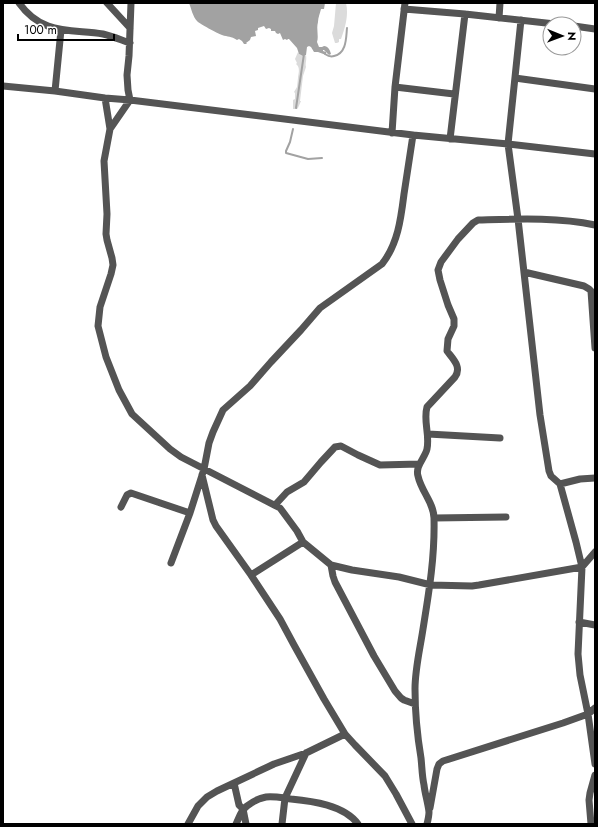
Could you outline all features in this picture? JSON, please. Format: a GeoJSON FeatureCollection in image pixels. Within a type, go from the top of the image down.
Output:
{"type":"FeatureCollection","features":[{"type":"Feature","properties":{"kind":"street"},"geometry":{"type":"LineString","coordinates":[[19,3],[32,18],[41,23],[61,30],[102,34],[130,43]]}},
{"type":"Feature","properties":{"kind":"street"},"geometry":{"type":"LineString","coordinates":[[107,3],[130,28]]}},
{"type":"Feature","properties":{"kind":"street"},"geometry":{"type":"LineString","coordinates":[[110,129],[130,100],[127,75],[130,43],[131,3]]}},
{"type":"Feature","properties":{"kind":"street"},"geometry":{"type":"LineString","coordinates":[[499,18],[500,3]]}},
{"type":"Feature","properties":{"kind":"street"},"geometry":{"type":"LineString","coordinates":[[392,133],[395,87],[404,6],[542,22]]}},
{"type":"Feature","properties":{"kind":"street"},"geometry":{"type":"LineString","coordinates":[[450,139],[454,94],[465,14]]}},
{"type":"Feature","properties":{"kind":"street"},"geometry":{"type":"LineString","coordinates":[[521,20],[508,144],[540,415],[549,471],[551,476],[560,484],[582,568],[578,654],[580,675],[588,714],[595,764]]}},
{"type":"Feature","properties":{"kind":"street"},"geometry":{"type":"LineString","coordinates":[[582,27],[595,29]]}},
{"type":"Feature","properties":{"kind":"street"},"geometry":{"type":"LineString","coordinates":[[55,91],[61,30]]}},
{"type":"Feature","properties":{"kind":"street"},"geometry":{"type":"LineString","coordinates":[[515,78],[595,89]]}},
{"type":"Feature","properties":{"kind":"street"},"geometry":{"type":"LineString","coordinates":[[3,86],[130,100],[413,136],[508,144],[595,154]]}},
{"type":"Feature","properties":{"kind":"street"},"geometry":{"type":"LineString","coordinates":[[395,87],[454,94]]}},
{"type":"Feature","properties":{"kind":"street"},"geometry":{"type":"LineString","coordinates":[[104,98],[110,129],[104,161],[107,240],[113,265],[100,307],[98,326],[106,357],[119,390],[132,414],[170,449],[203,472],[275,505],[284,512],[303,542],[331,565],[352,570],[399,577],[431,585],[479,585],[582,568],[595,552]]}},
{"type":"Feature","properties":{"kind":"street"},"geometry":{"type":"LineString","coordinates":[[171,563],[190,513],[203,472],[209,443],[224,410],[250,386],[320,308],[382,264],[387,258],[399,227],[413,136]]}},
{"type":"Feature","properties":{"kind":"street"},"geometry":{"type":"LineString","coordinates":[[429,812],[418,748],[415,676],[431,585],[434,551],[434,518],[432,508],[417,474],[417,469],[428,448],[425,412],[427,407],[458,374],[456,363],[447,351],[448,339],[455,322],[448,305],[438,270],[441,262],[458,239],[473,223],[478,220],[518,219],[567,221],[595,225]]}},
{"type":"Feature","properties":{"kind":"street"},"geometry":{"type":"LineString","coordinates":[[524,272],[584,286],[591,291],[595,348]]}},
{"type":"Feature","properties":{"kind":"street"},"geometry":{"type":"LineString","coordinates":[[428,434],[500,438]]}},
{"type":"Feature","properties":{"kind":"street"},"geometry":{"type":"LineString","coordinates":[[275,505],[287,492],[304,482],[335,447],[338,446],[341,446],[380,465],[419,464]]}},
{"type":"Feature","properties":{"kind":"street"},"geometry":{"type":"LineString","coordinates":[[203,472],[213,520],[216,526],[251,574],[280,619],[316,686],[345,734],[385,776],[412,824]]}},
{"type":"Feature","properties":{"kind":"street"},"geometry":{"type":"LineString","coordinates":[[560,484],[580,479],[595,478]]}},
{"type":"Feature","properties":{"kind":"street"},"geometry":{"type":"LineString","coordinates":[[121,507],[127,495],[131,493],[190,513]]}},
{"type":"Feature","properties":{"kind":"street"},"geometry":{"type":"LineString","coordinates":[[434,518],[506,517]]}},
{"type":"Feature","properties":{"kind":"street"},"geometry":{"type":"LineString","coordinates":[[251,574],[303,542]]}},
{"type":"Feature","properties":{"kind":"street"},"geometry":{"type":"LineString","coordinates":[[331,565],[335,582],[381,668],[401,698],[415,704]]}},
{"type":"Feature","properties":{"kind":"street"},"geometry":{"type":"LineString","coordinates":[[579,622],[595,626]]}},
{"type":"Feature","properties":{"kind":"street"},"geometry":{"type":"LineString","coordinates":[[427,824],[437,769],[439,764],[443,761],[563,723],[588,714],[595,708]]}},
{"type":"Feature","properties":{"kind":"street"},"geometry":{"type":"LineString","coordinates":[[188,824],[198,806],[207,797],[217,791],[274,764],[306,753],[345,734]]}},
{"type":"Feature","properties":{"kind":"street"},"geometry":{"type":"LineString","coordinates":[[282,824],[285,798],[306,753]]}},
{"type":"Feature","properties":{"kind":"street"},"geometry":{"type":"LineString","coordinates":[[591,824],[589,800],[595,775]]}},
{"type":"Feature","properties":{"kind":"street"},"geometry":{"type":"LineString","coordinates":[[234,783],[239,806],[243,809],[246,824]]}},
{"type":"Feature","properties":{"kind":"street"},"geometry":{"type":"LineString","coordinates":[[236,824],[243,809],[259,799],[269,797],[305,800],[322,804],[340,810],[355,820],[358,824]]}},
{"type":"Feature","properties":{"kind":"shaded area"},"geometry":{"type":"Polygon","coordinates":[[[189,3],[325,3],[324,9],[321,9],[318,19],[317,42],[319,47],[328,47],[331,54],[329,55],[326,52],[326,55],[314,52],[309,46],[307,47],[306,55],[303,56],[299,54],[297,48],[289,39],[283,40],[280,33],[278,34],[275,31],[271,31],[269,28],[266,29],[264,26],[258,28],[258,30],[255,31],[256,36],[251,37],[246,43],[247,44],[244,44],[239,39],[237,40],[222,35],[197,21],[189,3]]]}},
{"type":"Feature","properties":{"kind":"shaded area"},"geometry":{"type":"Polygon","coordinates":[[[336,3],[346,3],[347,17],[341,39],[339,39],[339,42],[335,43],[332,33],[336,3]]]}},
{"type":"Feature","properties":{"kind":"shaded area"},"geometry":{"type":"Polygon","coordinates":[[[298,52],[300,55],[306,55],[306,67],[303,76],[301,101],[297,109],[293,109],[293,100],[295,99],[294,92],[297,87],[299,71],[295,59],[298,52]]]}},
{"type":"Feature","properties":{"kind":"waterway"},"geometry":{"type":"LineString","coordinates":[[325,54],[333,56],[341,52],[344,48],[347,28]]}},
{"type":"Feature","properties":{"kind":"waterway"},"geometry":{"type":"LineString","coordinates":[[296,108],[304,54]]}},
{"type":"Feature","properties":{"kind":"waterway"},"geometry":{"type":"LineString","coordinates":[[293,129],[286,153],[308,159],[322,158]]}}]}
